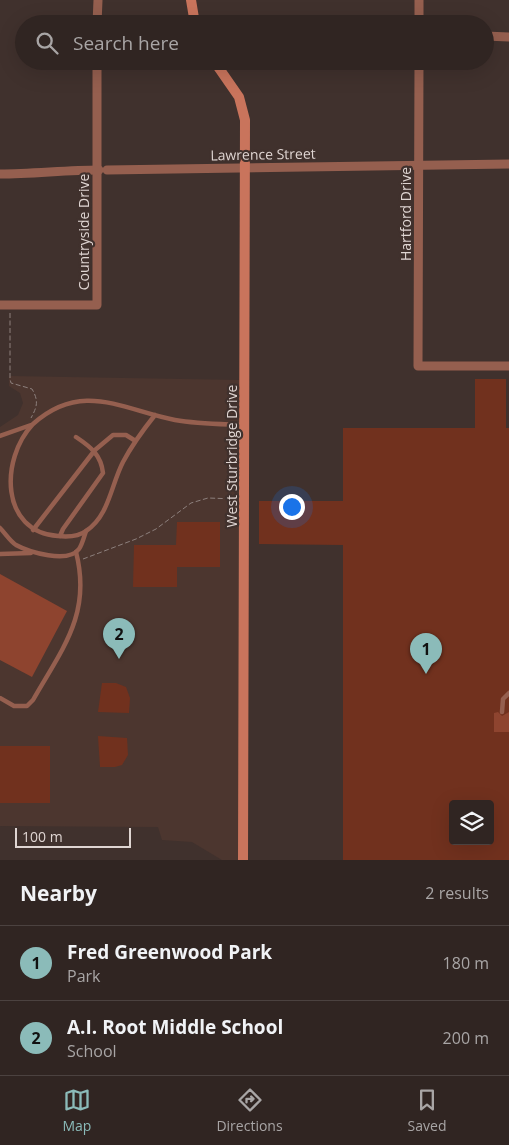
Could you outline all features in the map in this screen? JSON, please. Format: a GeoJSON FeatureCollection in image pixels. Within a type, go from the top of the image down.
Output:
{"type":"FeatureCollection","features":[{"type":"Feature","properties":{"kind":"street"},"geometry":{"type":"LineString","coordinates":[[97,15],[98,0]]}},
{"type":"Feature","properties":{"kind":"street"},"geometry":{"type":"LineString","coordinates":[[191,0],[194,15]]}},
{"type":"Feature","properties":{"kind":"street"},"geometry":{"type":"LineString","coordinates":[[418,15],[419,0]]}},
{"type":"Feature","properties":{"kind":"street"},"geometry":{"type":"LineString","coordinates":[[494,36],[509,36]]}},
{"type":"Feature","properties":{"kind":"street","name":"Countryside Drive"},"geometry":{"type":"LineString","coordinates":[[0,305],[97,305],[101,170],[97,70]]}},
{"type":"Feature","properties":{"kind":"street","name":"West Sturbridge Drive"},"geometry":{"type":"LineString","coordinates":[[221,70],[234,88],[244,110],[243,860]]}},
{"type":"Feature","properties":{"kind":"street","name":"Hartford Drive"},"geometry":{"type":"LineString","coordinates":[[419,70],[418,366],[509,366]]}},
{"type":"Feature","properties":{"kind":"street","name":"Lawrence Street"},"geometry":{"type":"LineString","coordinates":[[0,174],[36,174],[68,170],[509,164]]}},
{"type":"Feature","properties":{"kind":"lane"},"geometry":{"type":"LineString","coordinates":[[4,477],[15,445],[30,425],[44,414],[60,407],[93,400],[117,403],[154,415],[199,423],[244,425]]}},
{"type":"Feature","properties":{"kind":"lane"},"geometry":{"type":"LineString","coordinates":[[5,485],[8,501],[16,516],[33,530],[43,535],[60,536],[75,536],[86,531],[100,520],[112,484],[134,440],[154,415]]}},
{"type":"Feature","properties":{"kind":"lane"},"geometry":{"type":"LineString","coordinates":[[0,436],[30,425]]}},
{"type":"Feature","properties":{"kind":"lane"},"geometry":{"type":"LineString","coordinates":[[33,530],[95,450],[113,435],[126,435],[134,440]]}},
{"type":"Feature","properties":{"kind":"lane"},"geometry":{"type":"LineString","coordinates":[[60,536],[103,473],[102,464],[95,450],[76,437]]}},
{"type":"Feature","properties":{"kind":"lane"},"geometry":{"type":"LineString","coordinates":[[0,528],[14,543],[32,553]]}},
{"type":"Feature","properties":{"kind":"lane"},"geometry":{"type":"LineString","coordinates":[[0,698],[14,706],[27,706],[33,700],[69,638],[79,613],[78,562],[76,552],[86,531]]}},
{"type":"Feature","properties":{"kind":"lane"},"geometry":{"type":"LineString","coordinates":[[0,554],[32,553],[63,556],[76,552]]}},
{"type":"Feature","properties":{"kind":"lane"},"geometry":{"type":"LineString","coordinates":[[502,712],[503,699],[509,693]]}},
{"type":"Feature","properties":{"kind":"path"},"geometry":{"type":"LineString","coordinates":[[10,305],[11,383],[32,389],[36,396],[37,404],[30,425]]}},
{"type":"Feature","properties":{"kind":"path"},"geometry":{"type":"LineString","coordinates":[[78,562],[156,529],[191,503],[208,498],[244,499]]}},
{"type":"Feature","properties":{"kind":"shaded area"},"geometry":{"type":"Polygon","coordinates":[[[9,376],[240,380],[239,860],[222,860],[192,842],[162,840],[158,827],[0,826],[0,427],[18,415],[23,403],[20,393],[9,386],[9,376]]]}},
{"type":"Feature","properties":{"kind":"shaded area"},"geometry":{"type":"Polygon","coordinates":[[[475,379],[506,379],[506,428],[509,428],[509,860],[343,860],[343,545],[259,544],[259,501],[343,501],[343,428],[475,428],[475,379]]]}},
{"type":"Feature","properties":{"kind":"shaded area"},"geometry":{"type":"Polygon","coordinates":[[[177,522],[220,522],[220,567],[177,567],[177,587],[133,587],[134,545],[176,545],[177,522]]]}},
{"type":"Feature","properties":{"kind":"shaded area"},"geometry":{"type":"Polygon","coordinates":[[[102,683],[116,683],[126,687],[130,698],[129,713],[98,712],[102,683]]]}},
{"type":"Feature","properties":{"kind":"shaded area"},"geometry":{"type":"Polygon","coordinates":[[[98,736],[127,738],[128,755],[122,765],[100,767],[98,736]]]}},
{"type":"Feature","properties":{"kind":"shaded area"},"geometry":{"type":"Polygon","coordinates":[[[0,746],[50,746],[50,803],[0,803],[0,746]]]}},
{"type":"Feature","properties":{"kind":"building"},"geometry":{"type":"Polygon","coordinates":[[[0,574],[67,611],[32,677],[0,660],[0,574]]]}},
{"type":"Feature","properties":{"kind":"building"},"geometry":{"type":"Polygon","coordinates":[[[498,712],[502,716],[509,712],[509,732],[494,732],[494,713],[498,712]]]}},
{"type":"Feature","properties":{"kind":"place","name":"A.I. Root Middle School"},"geometry":{"type":"Point","coordinates":[119,659]}},
{"type":"Feature","properties":{"kind":"place","name":"Fred Greenwood Park"},"geometry":{"type":"Point","coordinates":[426,674]}}]}
